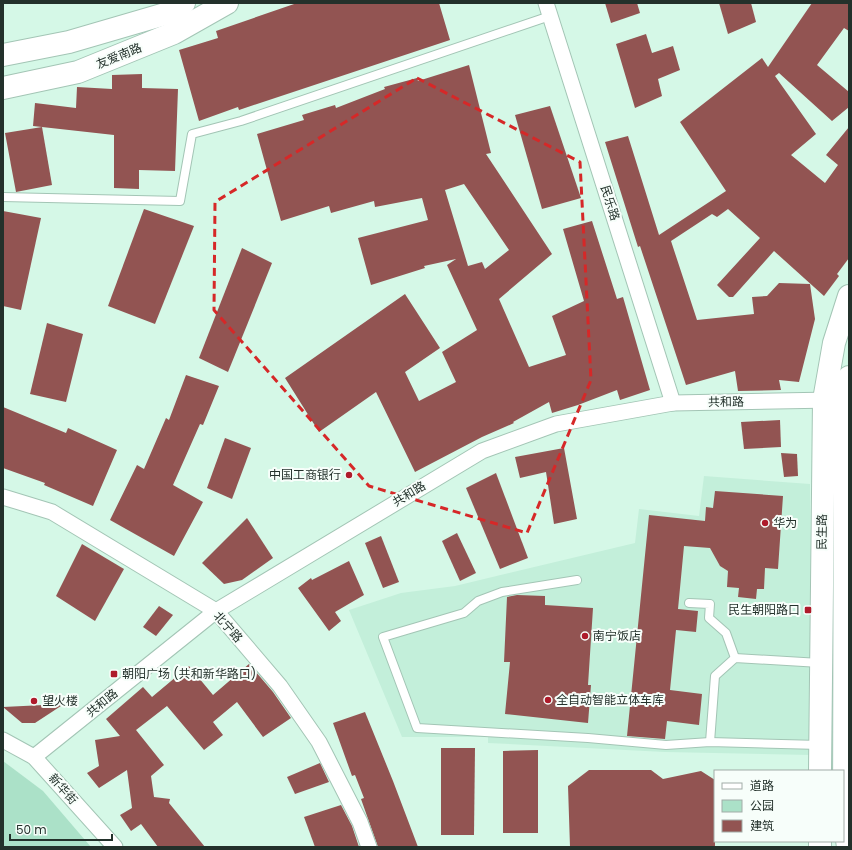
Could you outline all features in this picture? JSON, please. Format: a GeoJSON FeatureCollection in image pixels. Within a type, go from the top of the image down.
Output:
{"type":"FeatureCollection","features":[{"type":"Feature","properties":{"kind":"main road"},"geometry":{"type":"LineString","coordinates":[[3,55],[69,42],[165,14],[184,3]]}},
{"type":"Feature","properties":{"kind":"main road","name":"友爱南路"},"geometry":{"type":"LineString","coordinates":[[3,88],[78,72],[174,33],[227,3]]}},
{"type":"Feature","properties":{"kind":"main road","name":"民生路"},"geometry":{"type":"LineString","coordinates":[[820,770],[824,400],[834,343],[849,296]]}},
{"type":"Feature","properties":{"kind":"main road","name":"民生路"},"geometry":{"type":"LineString","coordinates":[[848,847],[844,818],[847,400],[849,377]]}},
{"type":"Feature","properties":{"kind":"street","name":"民乐路"},"geometry":{"type":"LineString","coordinates":[[548,10],[674,403]]}},
{"type":"Feature","properties":{"kind":"street","name":"共和路"},"geometry":{"type":"LineString","coordinates":[[34,758],[216,611],[482,451],[556,424],[674,403],[847,400]]}},
{"type":"Feature","properties":{"kind":"street","name":"北宁路"},"geometry":{"type":"LineString","coordinates":[[3,497],[52,512],[216,611],[280,686],[319,742],[360,822],[368,847]]}},
{"type":"Feature","properties":{"kind":"street","name":"新华街"},"geometry":{"type":"LineString","coordinates":[[3,740],[34,758],[115,847]]}},
{"type":"Feature","properties":{"kind":"lane"},"geometry":{"type":"LineString","coordinates":[[3,197],[180,201],[192,134],[241,121],[548,10]]}},
{"type":"Feature","properties":{"kind":"lane"},"geometry":{"type":"LineString","coordinates":[[577,580],[502,592],[478,601],[464,613],[383,637],[416,728],[588,738],[666,745],[710,742],[821,745]]}},
{"type":"Feature","properties":{"kind":"lane"},"geometry":{"type":"LineString","coordinates":[[689,603],[710,604],[709,618],[726,633],[736,658]]}},
{"type":"Feature","properties":{"kind":"lane"},"geometry":{"type":"LineString","coordinates":[[710,742],[715,676],[736,658],[821,663]]}},
{"type":"Feature","properties":{"kind":"highlighted area"},"geometry":{"type":"Polygon","coordinates":[[[417,78],[580,162],[591,380],[527,533],[369,486],[214,310],[215,202],[417,78]]]}},
{"type":"Feature","properties":{"kind":"shaded area","name":"南宁饭店"},"geometry":{"type":"Polygon","coordinates":[[[704,476],[810,484],[811,755],[665,752],[488,743],[488,737],[402,737],[349,610],[401,593],[455,586],[635,543],[639,509],[699,516],[704,476]]]}},
{"type":"Feature","properties":{"kind":"green space"},"geometry":{"type":"Polygon","coordinates":[[[3,761],[43,791],[91,847],[3,847],[3,761]]]}},
{"type":"Feature","properties":{"kind":"building"},"geometry":{"type":"Polygon","coordinates":[[[297,3],[439,3],[450,40],[239,110],[238,107],[199,121],[179,50],[218,38],[216,31],[297,3]]]}},
{"type":"Feature","properties":{"kind":"building"},"geometry":{"type":"Polygon","coordinates":[[[605,3],[637,3],[640,13],[611,23],[605,3]]]}},
{"type":"Feature","properties":{"kind":"building"},"geometry":{"type":"Polygon","coordinates":[[[719,3],[751,3],[756,22],[728,34],[719,3]]]}},
{"type":"Feature","properties":{"kind":"building"},"geometry":{"type":"Polygon","coordinates":[[[812,3],[849,3],[849,31],[844,28],[817,65],[849,92],[849,107],[832,121],[779,73],[775,76],[816,134],[791,155],[825,183],[838,165],[826,155],[849,127],[849,258],[837,274],[839,276],[824,296],[774,251],[733,297],[729,297],[717,285],[760,238],[728,209],[717,217],[712,214],[671,241],[697,320],[754,314],[752,297],[767,296],[779,283],[810,284],[815,319],[799,382],[779,380],[781,390],[738,391],[735,371],[686,385],[640,246],[638,247],[605,142],[628,136],[659,235],[726,191],[680,122],[762,58],[768,67],[812,3]]]}},
{"type":"Feature","properties":{"kind":"building"},"geometry":{"type":"Polygon","coordinates":[[[646,34],[652,53],[673,46],[680,70],[658,79],[662,96],[635,108],[616,44],[646,34]]]}},
{"type":"Feature","properties":{"kind":"building"},"geometry":{"type":"Polygon","coordinates":[[[469,65],[491,153],[486,154],[552,254],[499,299],[529,367],[566,355],[552,316],[584,301],[563,229],[592,221],[617,299],[623,297],[650,390],[620,400],[617,390],[552,413],[549,402],[513,422],[514,423],[482,437],[415,472],[376,392],[319,432],[285,378],[405,294],[440,348],[405,372],[419,401],[456,382],[442,352],[477,330],[447,265],[456,259],[424,266],[425,268],[371,285],[358,238],[428,220],[422,198],[375,207],[374,201],[331,213],[329,206],[281,221],[257,134],[304,120],[302,115],[335,105],[336,108],[385,89],[384,87],[417,78],[418,81],[469,65]],[[464,184],[445,190],[468,266],[482,262],[485,269],[509,250],[464,184]]]}},
{"type":"Feature","properties":{"kind":"building"},"geometry":{"type":"Polygon","coordinates":[[[142,74],[142,88],[178,89],[175,171],[139,170],[139,189],[114,188],[114,135],[33,126],[35,103],[76,108],[77,87],[112,89],[112,75],[142,74]]]}},
{"type":"Feature","properties":{"kind":"building"},"geometry":{"type":"Polygon","coordinates":[[[550,106],[581,198],[542,209],[515,115],[550,106]]]}},
{"type":"Feature","properties":{"kind":"building"},"geometry":{"type":"Polygon","coordinates":[[[42,127],[52,185],[16,192],[5,133],[42,127]]]}},
{"type":"Feature","properties":{"kind":"building"},"geometry":{"type":"Polygon","coordinates":[[[144,209],[194,226],[155,324],[108,306],[144,209]]]}},
{"type":"Feature","properties":{"kind":"building"},"geometry":{"type":"Polygon","coordinates":[[[3,211],[41,218],[21,310],[3,306],[3,211]]]}},
{"type":"Feature","properties":{"kind":"building"},"geometry":{"type":"Polygon","coordinates":[[[242,248],[272,263],[228,372],[199,358],[242,248]]]}},
{"type":"Feature","properties":{"kind":"building"},"geometry":{"type":"Polygon","coordinates":[[[47,323],[83,334],[66,402],[30,394],[47,323]]]}},
{"type":"Feature","properties":{"kind":"building"},"geometry":{"type":"Polygon","coordinates":[[[186,375],[219,386],[203,425],[200,424],[173,485],[203,502],[174,556],[110,520],[137,465],[144,469],[166,418],[169,420],[186,375]]]}},
{"type":"Feature","properties":{"kind":"building"},"geometry":{"type":"Polygon","coordinates":[[[3,407],[66,433],[68,428],[117,450],[93,506],[44,485],[45,483],[3,468],[3,407]]]}},
{"type":"Feature","properties":{"kind":"building"},"geometry":{"type":"Polygon","coordinates":[[[780,420],[781,447],[744,449],[741,422],[780,420]]]}},
{"type":"Feature","properties":{"kind":"building"},"geometry":{"type":"Polygon","coordinates":[[[225,438],[251,448],[232,499],[207,488],[225,438]]]}},
{"type":"Feature","properties":{"kind":"building"},"geometry":{"type":"Polygon","coordinates":[[[564,448],[577,519],[554,524],[546,472],[520,478],[515,457],[564,448]]]}},
{"type":"Feature","properties":{"kind":"building"},"geometry":{"type":"Polygon","coordinates":[[[781,453],[797,454],[798,476],[784,477],[781,453]]]}},
{"type":"Feature","properties":{"kind":"building"},"geometry":{"type":"Polygon","coordinates":[[[496,473],[528,558],[500,569],[466,488],[496,473]]]}},
{"type":"Feature","properties":{"kind":"building"},"geometry":{"type":"Polygon","coordinates":[[[715,491],[783,496],[778,569],[765,568],[764,589],[757,589],[756,599],[738,597],[739,588],[727,587],[728,571],[720,566],[710,548],[684,546],[678,609],[698,611],[696,632],[676,630],[670,690],[702,694],[699,725],[667,721],[665,739],[627,736],[649,515],[705,521],[706,507],[713,508],[715,491]]]}},
{"type":"Feature","properties":{"kind":"building"},"geometry":{"type":"Polygon","coordinates":[[[247,518],[273,558],[242,580],[224,584],[202,563],[247,518]]]}},
{"type":"Feature","properties":{"kind":"building"},"geometry":{"type":"Polygon","coordinates":[[[457,533],[476,573],[460,581],[442,541],[457,533]]]}},
{"type":"Feature","properties":{"kind":"building"},"geometry":{"type":"Polygon","coordinates":[[[381,536],[399,582],[383,588],[365,543],[381,536]]]}},
{"type":"Feature","properties":{"kind":"building"},"geometry":{"type":"Polygon","coordinates":[[[82,544],[124,569],[95,621],[56,596],[82,544]]]}},
{"type":"Feature","properties":{"kind":"building"},"geometry":{"type":"Polygon","coordinates":[[[349,561],[364,595],[335,612],[341,621],[329,631],[298,588],[311,578],[312,580],[349,561]]]}},
{"type":"Feature","properties":{"kind":"building"},"geometry":{"type":"Polygon","coordinates":[[[517,595],[545,596],[545,605],[593,608],[588,685],[591,685],[588,723],[505,714],[510,662],[504,662],[507,597],[517,595]]]}},
{"type":"Feature","properties":{"kind":"building"},"geometry":{"type":"Polygon","coordinates":[[[159,606],[173,615],[156,636],[143,627],[159,606]]]}},
{"type":"Feature","properties":{"kind":"building"},"geometry":{"type":"Polygon","coordinates":[[[249,664],[273,692],[291,718],[263,737],[237,702],[213,722],[223,735],[204,750],[167,706],[136,730],[164,765],[151,776],[154,797],[170,799],[169,803],[205,847],[158,847],[141,824],[131,831],[120,815],[132,808],[127,770],[99,788],[87,773],[99,766],[95,740],[120,736],[106,719],[143,687],[152,697],[189,666],[213,695],[249,664]]]}},
{"type":"Feature","properties":{"kind":"building"},"geometry":{"type":"Polygon","coordinates":[[[64,704],[35,723],[22,723],[3,707],[64,704]]]}},
{"type":"Feature","properties":{"kind":"building"},"geometry":{"type":"Polygon","coordinates":[[[365,712],[418,847],[378,847],[361,799],[364,798],[355,775],[352,776],[333,723],[365,712]]]}},
{"type":"Feature","properties":{"kind":"building"},"geometry":{"type":"Polygon","coordinates":[[[441,748],[475,748],[474,835],[441,835],[441,748]]]}},
{"type":"Feature","properties":{"kind":"building"},"geometry":{"type":"Polygon","coordinates":[[[538,750],[538,833],[503,833],[503,751],[538,750]]]}},
{"type":"Feature","properties":{"kind":"building"},"geometry":{"type":"Polygon","coordinates":[[[320,763],[329,782],[295,794],[287,777],[320,763]]]}},
{"type":"Feature","properties":{"kind":"building"},"geometry":{"type":"Polygon","coordinates":[[[589,770],[651,770],[663,779],[701,771],[714,779],[715,847],[570,847],[568,786],[589,770]]]}},
{"type":"Feature","properties":{"kind":"building"},"geometry":{"type":"Polygon","coordinates":[[[341,805],[352,826],[359,847],[315,847],[304,817],[341,805]]]}},
{"type":"Feature","properties":{"kind":"place","name":"中国工商银行"},"geometry":{"type":"Point","coordinates":[349,475]}},
{"type":"Feature","properties":{"kind":"place","name":"华为"},"geometry":{"type":"Point","coordinates":[765,523]}},
{"type":"Feature","properties":{"kind":"place","name":"民生朝阳路口"},"geometry":{"type":"Point","coordinates":[808,610]}},
{"type":"Feature","properties":{"kind":"place","name":"南宁饭店"},"geometry":{"type":"Point","coordinates":[585,636]}},
{"type":"Feature","properties":{"kind":"place","name":"朝阳广场 (共和新华路口)"},"geometry":{"type":"Point","coordinates":[114,674]}},
{"type":"Feature","properties":{"kind":"place","name":"全自动智能立体车库"},"geometry":{"type":"Point","coordinates":[548,700]}},
{"type":"Feature","properties":{"kind":"place","name":"望火楼"},"geometry":{"type":"Point","coordinates":[34,701]}}]}
